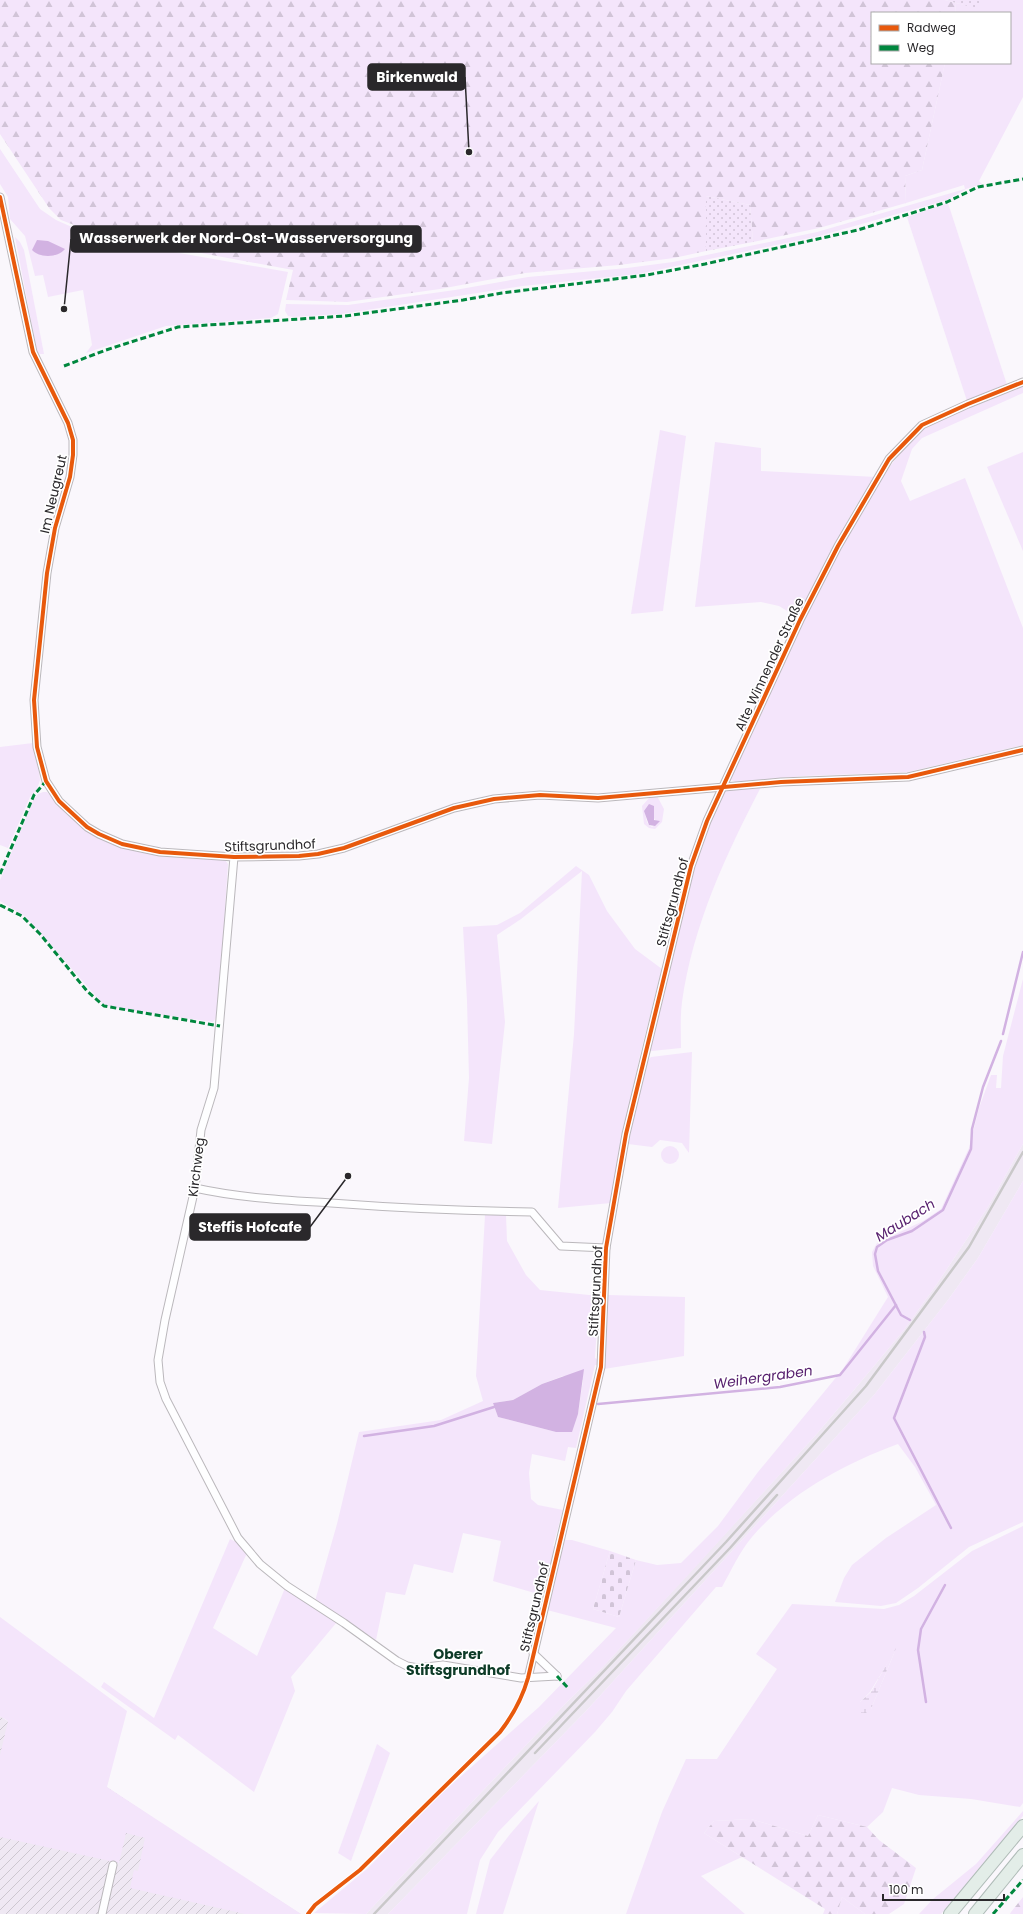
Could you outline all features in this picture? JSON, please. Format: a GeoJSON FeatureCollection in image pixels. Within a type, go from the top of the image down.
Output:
{"type":"FeatureCollection","features":[{"type":"Feature","properties":{"kind":"highway"},"geometry":{"type":"LineString","coordinates":[[950,1914],[1023,1826]]}},
{"type":"Feature","properties":{"kind":"highway"},"geometry":{"type":"LineString","coordinates":[[975,1914],[1023,1855]]}},
{"type":"Feature","properties":{"kind":"street","name":"Im Neugreut"},"geometry":{"type":"LineString","coordinates":[[0,197],[33,352],[68,423],[72,440],[73,456],[70,477],[55,528],[47,573],[35,692],[37,747],[46,781]]}},
{"type":"Feature","properties":{"kind":"street","name":"Alte Winnender Straße"},"geometry":{"type":"LineString","coordinates":[[723,786],[800,620],[838,546],[889,459],[922,425],[968,404],[1023,382]]}},
{"type":"Feature","properties":{"kind":"street"},"geometry":{"type":"LineString","coordinates":[[723,786],[908,777],[1023,750]]}},
{"type":"Feature","properties":{"kind":"street","name":"Stiftsgrundhof"},"geometry":{"type":"LineString","coordinates":[[46,781],[59,802],[72,815],[87,828],[110,840],[135,848],[160,852],[234,857],[282,857],[318,854],[360,843],[454,808],[494,798],[540,795],[598,798],[723,786],[707,822],[691,866],[626,1134],[606,1248],[601,1367],[528,1678]]}},
{"type":"Feature","properties":{"kind":"street","name":"Kirchweg"},"geometry":{"type":"LineString","coordinates":[[222,1509],[166,1399],[160,1382],[158,1360],[165,1320],[195,1188],[201,1130],[214,1088],[234,857]]}},
{"type":"Feature","properties":{"kind":"street","name":"Stiftsgrundhof"},"geometry":{"type":"LineString","coordinates":[[195,1188],[260,1198],[378,1207],[454,1211],[532,1212],[561,1246],[606,1248]]}},
{"type":"Feature","properties":{"kind":"street","name":"Stiftsgrundhof"},"geometry":{"type":"LineString","coordinates":[[222,1509],[238,1538],[260,1564],[287,1586],[344,1623],[397,1661],[418,1668],[443,1666],[521,1678],[557,1676],[534,1653]]}},
{"type":"Feature","properties":{"kind":"street"},"geometry":{"type":"LineString","coordinates":[[102,1914],[113,1865]]}},
{"type":"Feature","properties":{"kind":"shaded area"},"geometry":{"type":"Polygon","coordinates":[[[37,240],[48,241],[65,249],[58,254],[44,256],[35,253],[32,250],[37,240]]]}},
{"type":"Feature","properties":{"kind":"shaded area"},"geometry":{"type":"Polygon","coordinates":[[[649,804],[654,806],[654,820],[660,821],[655,826],[649,825],[644,811],[649,804]]]}},
{"type":"Feature","properties":{"kind":"shaded area"},"geometry":{"type":"Polygon","coordinates":[[[1023,1144],[1023,1181],[978,1258],[948,1300],[874,1395],[587,1710],[388,1914],[366,1914],[567,1702],[601,1669],[815,1436],[904,1330],[937,1284],[988,1207],[1023,1144]]]}},
{"type":"Feature","properties":{"kind":"shaded area"},"geometry":{"type":"Polygon","coordinates":[[[584,1369],[578,1414],[572,1432],[556,1432],[498,1417],[493,1403],[513,1400],[542,1384],[584,1369]]]}},
{"type":"Feature","properties":{"kind":"shaded area"},"geometry":{"type":"Polygon","coordinates":[[[0,1716],[224,1865],[301,1914],[0,1914],[0,1716]]]}},
{"type":"Feature","properties":{"kind":"green space"},"geometry":{"type":"Polygon","coordinates":[[[0,0],[945,0],[956,3],[955,12],[871,12],[871,64],[945,64],[922,170],[905,176],[906,203],[819,228],[753,242],[750,205],[706,196],[706,251],[674,258],[619,265],[525,273],[440,289],[347,302],[286,300],[293,270],[98,234],[61,220],[49,208],[0,134],[0,0]]]}},
{"type":"Feature","properties":{"kind":"green space"},"geometry":{"type":"Polygon","coordinates":[[[945,0],[979,0],[979,9],[945,0]]]}},
{"type":"Feature","properties":{"kind":"green space"},"geometry":{"type":"Polygon","coordinates":[[[979,0],[1023,0],[1023,97],[979,181],[982,184],[966,189],[947,200],[819,236],[638,274],[523,286],[341,314],[293,317],[288,316],[285,311],[286,304],[348,305],[455,290],[528,277],[627,268],[673,262],[817,232],[965,189],[964,185],[906,203],[905,176],[922,170],[945,64],[1011,64],[1011,12],[955,12],[956,3],[979,8],[979,0]]]}},
{"type":"Feature","properties":{"kind":"green space"},"geometry":{"type":"Polygon","coordinates":[[[0,149],[40,209],[56,220],[81,231],[108,239],[162,250],[288,272],[278,314],[271,318],[166,326],[86,353],[92,345],[83,290],[48,297],[43,275],[35,276],[25,236],[10,219],[8,197],[0,184],[0,149]]]}},
{"type":"Feature","properties":{"kind":"green space"},"geometry":{"type":"Polygon","coordinates":[[[706,196],[750,205],[753,242],[706,251],[706,196]]]}},
{"type":"Feature","properties":{"kind":"green space"},"geometry":{"type":"Polygon","coordinates":[[[948,203],[1008,388],[968,404],[907,217],[948,203]]]}},
{"type":"Feature","properties":{"kind":"green space"},"geometry":{"type":"Polygon","coordinates":[[[15,237],[20,242],[24,250],[44,354],[37,352],[15,237]]]}},
{"type":"Feature","properties":{"kind":"green space"},"geometry":{"type":"Polygon","coordinates":[[[1023,386],[1023,393],[922,438],[912,449],[901,481],[910,501],[965,478],[1023,628],[1023,745],[908,772],[804,776],[736,782],[731,780],[730,777],[738,756],[823,579],[877,483],[923,427],[1023,386]]]}},
{"type":"Feature","properties":{"kind":"green space"},"geometry":{"type":"Polygon","coordinates":[[[660,430],[686,436],[663,611],[631,614],[660,430]]]}},
{"type":"Feature","properties":{"kind":"green space"},"geometry":{"type":"Polygon","coordinates":[[[715,442],[761,448],[761,471],[876,477],[855,507],[797,617],[779,606],[761,602],[695,607],[715,442]]]}},
{"type":"Feature","properties":{"kind":"green space"},"geometry":{"type":"Polygon","coordinates":[[[1023,452],[1023,551],[987,467],[1023,452]]]}},
{"type":"Feature","properties":{"kind":"green space"},"geometry":{"type":"Polygon","coordinates":[[[33,743],[40,780],[37,789],[30,797],[8,848],[0,845],[0,747],[33,743]]]}},
{"type":"Feature","properties":{"kind":"green space"},"geometry":{"type":"Polygon","coordinates":[[[762,785],[724,864],[713,890],[694,945],[682,1002],[681,1048],[649,1050],[679,919],[698,854],[709,823],[723,792],[727,790],[762,785]]]}},
{"type":"Feature","properties":{"kind":"green space"},"geometry":{"type":"Polygon","coordinates":[[[47,792],[74,820],[92,832],[110,841],[128,848],[146,852],[225,860],[228,864],[218,1015],[213,1022],[108,1006],[101,1002],[26,917],[0,901],[0,880],[33,801],[38,794],[47,792]]]}},
{"type":"Feature","properties":{"kind":"green space"},"geometry":{"type":"Polygon","coordinates":[[[657,796],[664,809],[662,822],[655,829],[649,828],[644,824],[642,806],[650,797],[657,796]],[[654,806],[645,811],[647,822],[652,827],[657,824],[653,816],[654,806]]]}},
{"type":"Feature","properties":{"kind":"green space"},"geometry":{"type":"Polygon","coordinates":[[[576,866],[589,875],[607,911],[635,949],[662,969],[640,1055],[611,1203],[558,1208],[574,1034],[582,871],[521,919],[497,935],[505,1022],[492,1144],[464,1141],[469,1078],[463,927],[497,925],[520,913],[576,866]]]}},
{"type":"Feature","properties":{"kind":"green space"},"geometry":{"type":"Polygon","coordinates":[[[1023,979],[1023,1144],[988,1207],[937,1284],[904,1330],[815,1436],[689,1574],[601,1669],[567,1702],[366,1914],[314,1913],[367,1869],[441,1794],[539,1707],[616,1628],[547,1610],[565,1540],[572,1540],[610,1551],[593,1609],[619,1617],[636,1560],[657,1565],[681,1563],[718,1526],[758,1472],[843,1369],[888,1297],[873,1266],[872,1252],[877,1243],[923,1221],[941,1209],[969,1148],[979,1108],[991,1075],[997,1075],[996,1088],[1001,1088],[1003,1056],[1023,979]]]}},
{"type":"Feature","properties":{"kind":"green space"},"geometry":{"type":"Polygon","coordinates":[[[692,1052],[689,1153],[682,1143],[660,1140],[652,1147],[628,1144],[646,1062],[651,1057],[692,1052]]]}},
{"type":"Feature","properties":{"kind":"green space"},"geometry":{"type":"Polygon","coordinates":[[[670,1146],[676,1149],[679,1155],[676,1161],[670,1164],[664,1161],[661,1155],[664,1149],[670,1146]]]}},
{"type":"Feature","properties":{"kind":"green space"},"geometry":{"type":"Polygon","coordinates":[[[1023,1181],[1023,1522],[969,1547],[918,1588],[896,1603],[881,1606],[835,1602],[844,1578],[852,1565],[886,1538],[936,1505],[915,1467],[898,1444],[858,1461],[819,1482],[783,1507],[752,1537],[722,1587],[716,1587],[626,1691],[612,1712],[595,1732],[498,1832],[480,1860],[467,1914],[388,1914],[587,1710],[874,1395],[948,1300],[978,1258],[1023,1181]]]}},
{"type":"Feature","properties":{"kind":"green space"},"geometry":{"type":"Polygon","coordinates":[[[485,1215],[506,1215],[507,1241],[526,1275],[540,1290],[599,1296],[595,1358],[599,1360],[598,1365],[595,1365],[576,1448],[568,1447],[565,1461],[532,1454],[529,1473],[531,1499],[538,1505],[563,1510],[553,1546],[557,1547],[545,1596],[493,1581],[501,1541],[463,1533],[453,1573],[414,1564],[405,1595],[386,1592],[376,1640],[315,1601],[337,1524],[359,1432],[441,1420],[483,1401],[476,1376],[485,1215]],[[563,1376],[542,1384],[513,1400],[493,1403],[498,1417],[556,1432],[578,1414],[583,1380],[563,1376]]]}},
{"type":"Feature","properties":{"kind":"green space"},"geometry":{"type":"Polygon","coordinates":[[[608,1295],[685,1297],[684,1356],[604,1369],[608,1295]]]}},
{"type":"Feature","properties":{"kind":"green space"},"geometry":{"type":"Polygon","coordinates":[[[1023,1526],[1023,1803],[1020,1807],[971,1799],[919,1795],[892,1788],[883,1812],[867,1827],[818,1815],[808,1836],[751,1819],[714,1821],[704,1833],[742,1857],[701,1876],[745,1914],[626,1914],[662,1812],[686,1759],[717,1759],[777,1669],[756,1654],[792,1604],[884,1609],[899,1605],[914,1596],[972,1551],[1023,1526]],[[895,1651],[870,1692],[860,1702],[871,1709],[895,1651]]]}},
{"type":"Feature","properties":{"kind":"green space"},"geometry":{"type":"Polygon","coordinates":[[[230,1539],[238,1543],[247,1553],[213,1628],[257,1656],[285,1588],[337,1622],[291,1677],[295,1691],[254,1792],[178,1735],[175,1740],[101,1687],[104,1682],[154,1718],[230,1539]]]}},
{"type":"Feature","properties":{"kind":"green space"},"geometry":{"type":"Polygon","coordinates":[[[610,1551],[636,1560],[619,1617],[593,1609],[610,1551]]]}},
{"type":"Feature","properties":{"kind":"green space"},"geometry":{"type":"Polygon","coordinates":[[[0,1617],[127,1711],[107,1787],[301,1914],[245,1914],[130,1888],[134,1870],[138,1871],[145,1838],[126,1833],[119,1863],[0,1837],[0,1755],[8,1721],[0,1716],[0,1617]]]}},
{"type":"Feature","properties":{"kind":"green space"},"geometry":{"type":"Polygon","coordinates":[[[897,1646],[871,1709],[866,1713],[861,1713],[860,1702],[871,1692],[897,1646]]]}},
{"type":"Feature","properties":{"kind":"green space"},"geometry":{"type":"Polygon","coordinates":[[[377,1744],[390,1753],[351,1861],[338,1853],[377,1744]]]}},
{"type":"Feature","properties":{"kind":"green space"},"geometry":{"type":"Polygon","coordinates":[[[539,1801],[503,1914],[476,1914],[490,1860],[539,1801]]]}},
{"type":"Feature","properties":{"kind":"green space"},"geometry":{"type":"Polygon","coordinates":[[[1023,1811],[1023,1816],[941,1914],[919,1914],[933,1899],[976,1864],[1023,1811]]]}},
{"type":"Feature","properties":{"kind":"green space"},"geometry":{"type":"Polygon","coordinates":[[[818,1815],[867,1827],[879,1840],[916,1868],[904,1904],[889,1914],[865,1914],[842,1897],[837,1914],[823,1914],[825,1909],[704,1833],[714,1821],[751,1819],[808,1836],[818,1815]]]}},
{"type":"Feature","properties":{"kind":"green space"},"geometry":{"type":"Polygon","coordinates":[[[842,1897],[865,1914],[837,1914],[842,1897]]]}},
{"type":"Feature","properties":{"kind":"green space"},"geometry":{"type":"Polygon","coordinates":[[[1023,1897],[1023,1914],[1010,1914],[1011,1912],[1023,1897]]]}},
{"type":"Feature","properties":{"kind":"waterway","name":"Maubach"},"geometry":{"type":"LineString","coordinates":[[1003,1034],[1023,952]]}},
{"type":"Feature","properties":{"kind":"waterway","name":"Maubach"},"geometry":{"type":"LineString","coordinates":[[910,1320],[901,1315],[878,1271],[875,1254],[877,1247],[887,1240],[912,1231],[943,1210],[971,1149],[972,1129],[983,1087],[1001,1041]]}},
{"type":"Feature","properties":{"kind":"waterway","name":"Weihergraben"},"geometry":{"type":"LineString","coordinates":[[598,1404],[780,1387],[840,1375],[896,1305]]}},
{"type":"Feature","properties":{"kind":"waterway","name":"Maubach"},"geometry":{"type":"LineString","coordinates":[[924,1332],[925,1337],[894,1418],[951,1528]]}},
{"type":"Feature","properties":{"kind":"waterway","name":"Weihergraben"},"geometry":{"type":"LineString","coordinates":[[364,1436],[434,1426],[494,1407]]}},
{"type":"Feature","properties":{"kind":"waterway"},"geometry":{"type":"LineString","coordinates":[[926,1702],[918,1650],[921,1629],[945,1585]]}},
{"type":"Feature","properties":{"kind":"railway"},"geometry":{"type":"LineString","coordinates":[[374,1914],[726,1542],[866,1386],[969,1247],[1023,1152]]}},
{"type":"Feature","properties":{"kind":"railway"},"geometry":{"type":"LineString","coordinates":[[535,1753],[730,1548],[777,1495]]}},
{"type":"Feature","properties":{"kind":"marked path"},"geometry":{"type":"LineString","coordinates":[[64,366],[106,350],[178,327],[345,316],[463,300],[502,293],[647,275],[705,264],[858,230],[947,202],[978,187],[1023,179]]}},
{"type":"Feature","properties":{"kind":"marked path"},"geometry":{"type":"LineString","coordinates":[[0,874],[34,795],[46,781]]}},
{"type":"Feature","properties":{"kind":"marked path"},"geometry":{"type":"LineString","coordinates":[[0,905],[22,916],[40,934],[87,991],[104,1006],[220,1026]]}},
{"type":"Feature","properties":{"kind":"marked path"},"geometry":{"type":"LineString","coordinates":[[557,1676],[568,1688]]}},
{"type":"Feature","properties":{"kind":"marked path"},"geometry":{"type":"LineString","coordinates":[[993,1914],[1023,1880]]}},
{"type":"Feature","properties":{"kind":"cycle path"},"geometry":{"type":"LineString","coordinates":[[0,197],[33,352],[68,423],[73,440],[73,455],[70,477],[55,528],[47,573],[34,700],[37,747],[46,781],[59,801],[87,827],[99,834],[122,844],[160,852],[234,857],[299,856],[318,854],[344,848],[454,808],[494,799],[540,795],[598,798],[781,782],[908,777],[1023,750]]}},
{"type":"Feature","properties":{"kind":"cycle path"},"geometry":{"type":"LineString","coordinates":[[308,1914],[315,1905],[360,1870],[500,1732],[520,1700],[528,1678],[601,1367],[606,1248],[626,1134],[691,866],[707,821],[800,620],[838,546],[889,459],[922,425],[968,404],[1023,382]]}},
{"type":"Feature","properties":{"kind":"place","name":"Birkenwald"},"geometry":{"type":"Point","coordinates":[469,152]}},
{"type":"Feature","properties":{"kind":"place","name":"Wasserwerk der Nord-Ost-Wasserversorgung"},"geometry":{"type":"Point","coordinates":[64,309]}},
{"type":"Feature","properties":{"kind":"place","name":"Steffis Hofcafe"},"geometry":{"type":"Point","coordinates":[348,1176]}},
{"type":"Feature","properties":{"kind":"district","name":"Oberer Stiftsgrundhof"},"geometry":{"type":"Point","coordinates":[458,1662]}}]}
